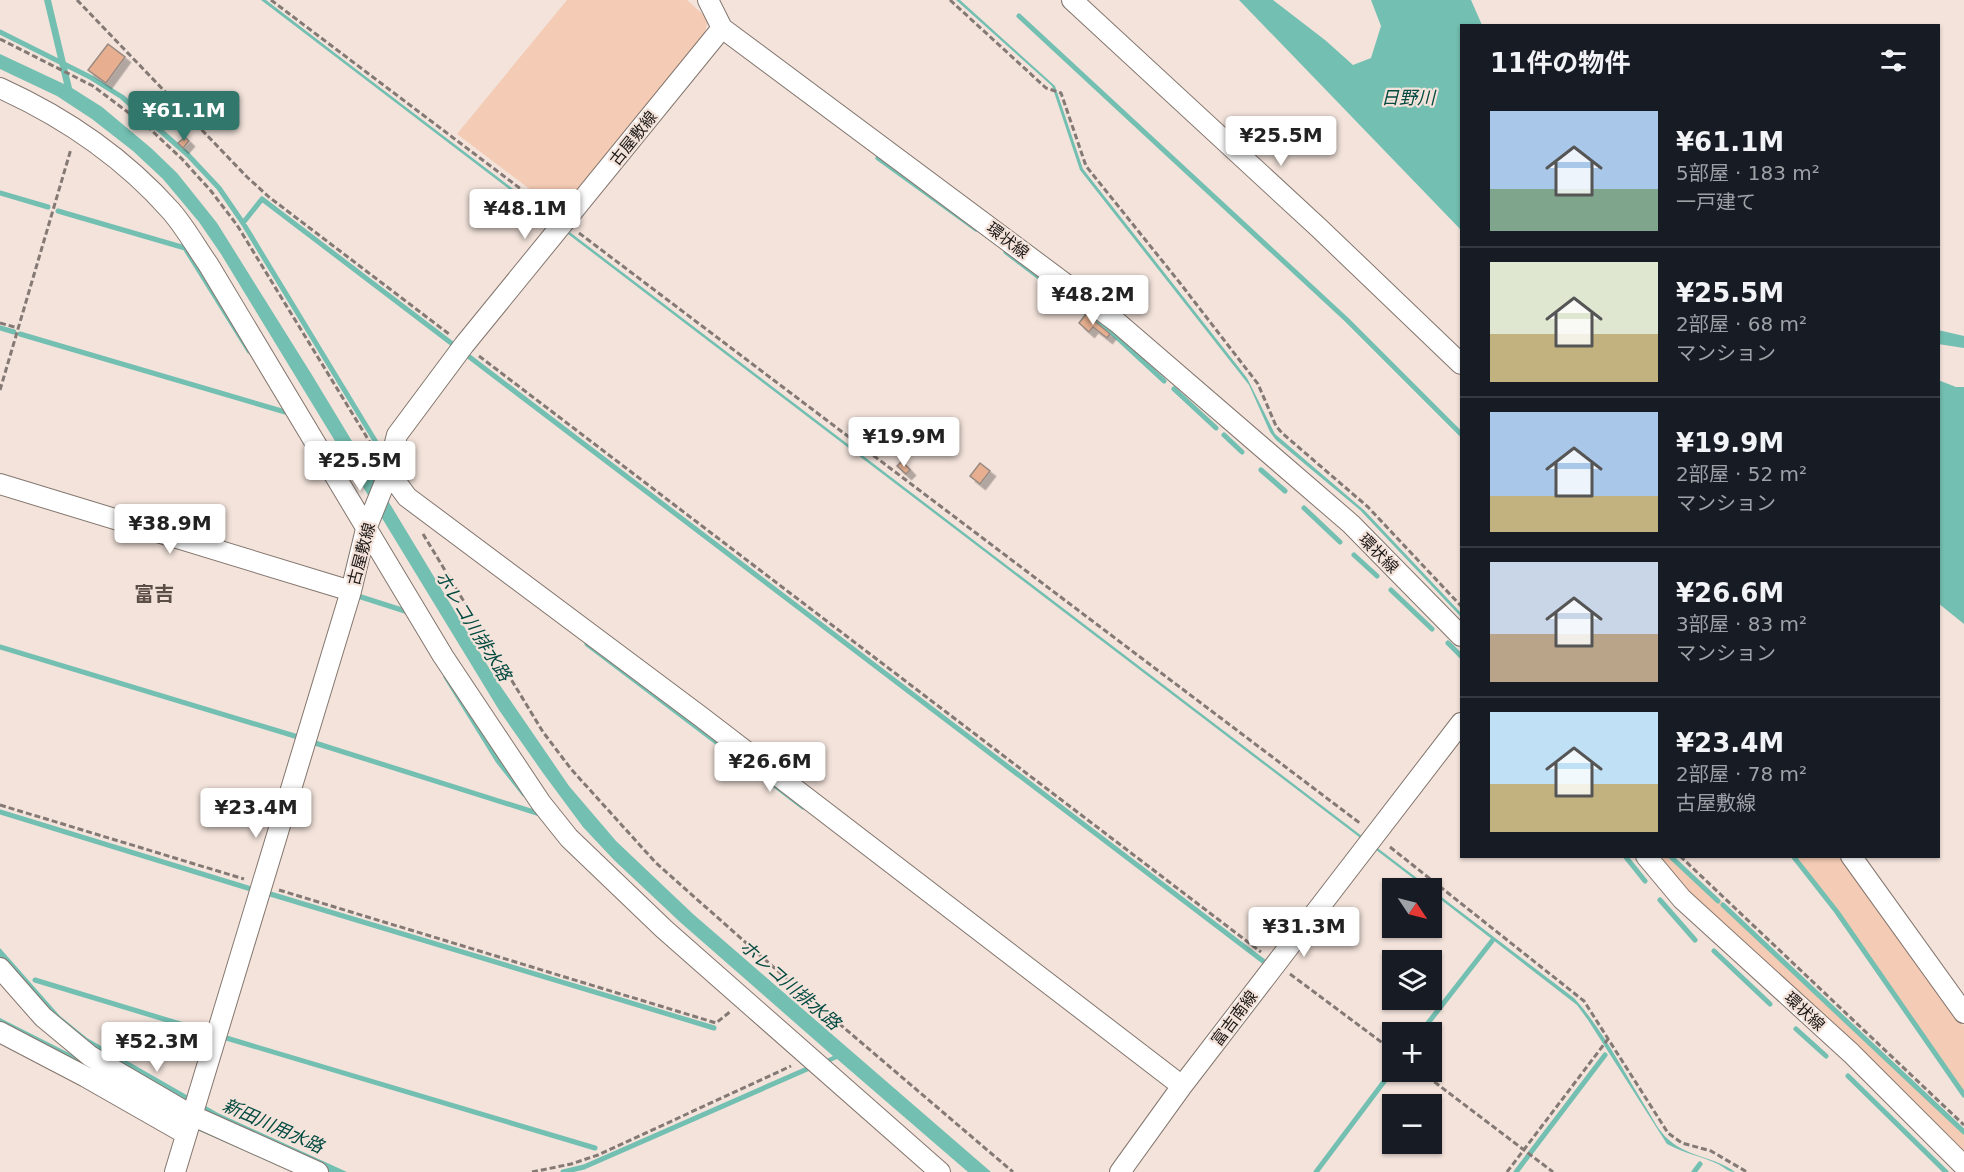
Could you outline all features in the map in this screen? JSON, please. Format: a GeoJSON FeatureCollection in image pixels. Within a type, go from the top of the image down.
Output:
{"type":"FeatureCollection","features":[{"type":"Feature","properties":{"kind":"street","name":"環状線"},"geometry":{"type":"LineString","coordinates":[[708,0],[722,28],[1118,323],[1351,524],[1460,635]]}},
{"type":"Feature","properties":{"kind":"street"},"geometry":{"type":"LineString","coordinates":[[1072,0],[1328,236],[1460,363]]}},
{"type":"Feature","properties":{"kind":"street","name":"古屋敷線"},"geometry":{"type":"LineString","coordinates":[[175,1172],[351,591],[368,523],[386,476],[397,435],[464,345],[722,28]]}},
{"type":"Feature","properties":{"kind":"street"},"geometry":{"type":"LineString","coordinates":[[0,88],[37,105],[93,141],[139,179],[172,213],[208,264],[368,523],[443,656],[514,764],[569,838],[655,921],[940,1172]]}},
{"type":"Feature","properties":{"kind":"street"},"geometry":{"type":"LineString","coordinates":[[386,476],[407,497],[700,716],[1182,1086]]}},
{"type":"Feature","properties":{"kind":"street"},"geometry":{"type":"LineString","coordinates":[[0,484],[351,591]]}},
{"type":"Feature","properties":{"kind":"street","name":"富吉南線"},"geometry":{"type":"LineString","coordinates":[[1120,1172],[1182,1086],[1460,724]]}},
{"type":"Feature","properties":{"kind":"street","name":"環状線"},"geometry":{"type":"LineString","coordinates":[[1648,858],[1682,899],[1851,1053],[1964,1166]]}},
{"type":"Feature","properties":{"kind":"street"},"geometry":{"type":"LineString","coordinates":[[1852,858],[1964,1013]]}},
{"type":"Feature","properties":{"kind":"street"},"geometry":{"type":"LineString","coordinates":[[0,968],[43,1017],[90,1056],[189,1124]]}},
{"type":"Feature","properties":{"kind":"street"},"geometry":{"type":"LineString","coordinates":[[0,1032],[86,1077],[189,1124],[318,1172]]}},
{"type":"Feature","properties":{"kind":"path"},"geometry":{"type":"LineString","coordinates":[[77,0],[269,197],[1382,1042]]}},
{"type":"Feature","properties":{"kind":"path"},"geometry":{"type":"LineString","coordinates":[[271,0],[1375,835],[1584,1001],[1668,1133],[1682,1143],[1711,1151],[1747,1172]]}},
{"type":"Feature","properties":{"kind":"path"},"geometry":{"type":"LineString","coordinates":[[950,0],[1046,88],[1061,93],[1086,166],[1258,384],[1276,426],[1368,507],[1460,605]]}},
{"type":"Feature","properties":{"kind":"path"},"geometry":{"type":"LineString","coordinates":[[0,39],[93,86],[149,128],[196,175],[237,225],[386,476]]}},
{"type":"Feature","properties":{"kind":"path"},"geometry":{"type":"LineString","coordinates":[[0,390],[76,130]]}},
{"type":"Feature","properties":{"kind":"path"},"geometry":{"type":"LineString","coordinates":[[0,323],[18,328]]}},
{"type":"Feature","properties":{"kind":"path"},"geometry":{"type":"LineString","coordinates":[[420,529],[543,732],[571,768],[656,863],[788,980],[1013,1172]]}},
{"type":"Feature","properties":{"kind":"path"},"geometry":{"type":"LineString","coordinates":[[0,805],[716,1023],[745,1001]]}},
{"type":"Feature","properties":{"kind":"path"},"geometry":{"type":"LineString","coordinates":[[1682,858],[1964,1125]]}},
{"type":"Feature","properties":{"kind":"path"},"geometry":{"type":"LineString","coordinates":[[1507,1172],[1608,1039]]}},
{"type":"Feature","properties":{"kind":"path"},"geometry":{"type":"LineString","coordinates":[[532,1172],[571,1164],[598,1155],[769,1078],[808,1057]]}},
{"type":"Feature","properties":{"kind":"path"},"geometry":{"type":"LineString","coordinates":[[1435,1082],[1553,1172]]}},
{"type":"Feature","properties":{"kind":"shaded area"},"geometry":{"type":"Polygon","coordinates":[[[567,0],[687,0],[708,19],[705,33],[560,212],[457,134],[567,0]]]}},
{"type":"Feature","properties":{"kind":"shaded area"},"geometry":{"type":"Polygon","coordinates":[[[1657,858],[1675,858],[1964,1129],[1964,1152],[1689,892],[1657,858]]]}},
{"type":"Feature","properties":{"kind":"shaded area"},"geometry":{"type":"Polygon","coordinates":[[[1797,858],[1844,858],[1964,1026],[1964,1097],[1838,911],[1797,858]]]}},
{"type":"Feature","properties":{"kind":"water"},"geometry":{"type":"Polygon","coordinates":[[[44,0],[51,0],[72,88],[102,107],[151,148],[177,173],[217,223],[497,681],[569,786],[616,841],[693,914],[991,1172],[968,1172],[837,1059],[812,1070],[809,1067],[833,1056],[680,922],[614,860],[583,827],[499,710],[221,254],[199,222],[163,179],[133,151],[92,119],[57,96],[0,69],[0,54],[64,84],[44,0]]]}},
{"type":"Feature","properties":{"kind":"water"},"geometry":{"type":"Polygon","coordinates":[[[261,0],[266,0],[1417,878],[1413,878],[261,0]]]}},
{"type":"Feature","properties":{"kind":"water"},"geometry":{"type":"Polygon","coordinates":[[[956,0],[960,0],[1055,86],[1083,169],[1247,378],[1275,434],[1365,511],[1460,612],[1460,616],[1360,510],[1276,440],[1270,432],[1249,385],[1080,170],[1052,86],[956,0]]]}},
{"type":"Feature","properties":{"kind":"water","name":"日野川"},"geometry":{"type":"Polygon","coordinates":[[[1239,0],[1273,0],[1353,65],[1371,58],[1381,26],[1371,0],[1471,0],[1482,24],[1460,24],[1460,229],[1239,0]]]}},
{"type":"Feature","properties":{"kind":"water"},"geometry":{"type":"Polygon","coordinates":[[[1940,330],[1964,336],[1964,348],[1940,344],[1940,330]]]}},
{"type":"Feature","properties":{"kind":"water"},"geometry":{"type":"Polygon","coordinates":[[[1940,381],[1956,387],[1964,387],[1964,624],[1940,605],[1940,381]]]}},
{"type":"Feature","properties":{"kind":"water"},"geometry":{"type":"Polygon","coordinates":[[[1442,897],[1574,998],[1603,1036],[1665,1137],[1676,1146],[1735,1172],[1667,1144],[1577,1005],[1442,901],[1442,897]]]}},
{"type":"Feature","properties":{"kind":"water"},"geometry":{"type":"Polygon","coordinates":[[[0,948],[60,1016],[87,1038],[218,1113],[347,1172],[330,1172],[201,1113],[88,1049],[0,960],[0,948]]]}},
{"type":"Feature","properties":{"kind":"water"},"geometry":{"type":"Polygon","coordinates":[[[0,1018],[304,1172],[292,1172],[195,1129],[0,1023],[0,1018]]]}},
{"type":"Feature","properties":{"kind":"building"},"geometry":{"type":"Polygon","coordinates":[[[108,44],[125,57],[106,83],[88,70],[108,44]]]}},
{"type":"Feature","properties":{"kind":"building"},"geometry":{"type":"Polygon","coordinates":[[[185,137],[189,141],[183,148],[178,143],[185,137]]]}},
{"type":"Feature","properties":{"kind":"building"},"geometry":{"type":"Polygon","coordinates":[[[1086,314],[1110,334],[1107,338],[1093,327],[1089,332],[1079,323],[1086,314]]]}},
{"type":"Feature","properties":{"kind":"building"},"geometry":{"type":"Polygon","coordinates":[[[902,461],[910,470],[906,474],[897,466],[902,461]]]}},
{"type":"Feature","properties":{"kind":"building"},"geometry":{"type":"Polygon","coordinates":[[[980,463],[990,471],[980,484],[970,476],[980,463]]]}},
{"type":"Feature","properties":{"kind":"waterway"},"geometry":{"type":"LineString","coordinates":[[1019,16],[1347,320],[1460,433]]}},
{"type":"Feature","properties":{"kind":"waterway"},"geometry":{"type":"LineString","coordinates":[[0,32],[90,77],[122,97],[188,155],[219,188],[243,223],[385,457]]}},
{"type":"Feature","properties":{"kind":"waterway"},"geometry":{"type":"LineString","coordinates":[[878,158],[976,229]]}},
{"type":"Feature","properties":{"kind":"waterway"},"geometry":{"type":"LineString","coordinates":[[0,193],[48,207]]}},
{"type":"Feature","properties":{"kind":"waterway"},"geometry":{"type":"LineString","coordinates":[[243,223],[262,199],[1263,961]]}},
{"type":"Feature","properties":{"kind":"waterway"},"geometry":{"type":"LineString","coordinates":[[58,211],[185,248],[249,351]]}},
{"type":"Feature","properties":{"kind":"waterway"},"geometry":{"type":"LineString","coordinates":[[1006,252],[1110,331],[1164,381]]}},
{"type":"Feature","properties":{"kind":"waterway"},"geometry":{"type":"LineString","coordinates":[[0,328],[14,332]]}},
{"type":"Feature","properties":{"kind":"waterway"},"geometry":{"type":"LineString","coordinates":[[20,334],[287,411]]}},
{"type":"Feature","properties":{"kind":"waterway"},"geometry":{"type":"LineString","coordinates":[[1174,389],[1216,428]]}},
{"type":"Feature","properties":{"kind":"waterway"},"geometry":{"type":"LineString","coordinates":[[1224,435],[1242,452]]}},
{"type":"Feature","properties":{"kind":"waterway"},"geometry":{"type":"LineString","coordinates":[[1261,470],[1285,491]]}},
{"type":"Feature","properties":{"kind":"waterway"},"geometry":{"type":"LineString","coordinates":[[1304,508],[1340,542]]}},
{"type":"Feature","properties":{"kind":"waterway"},"geometry":{"type":"LineString","coordinates":[[1354,555],[1377,576]]}},
{"type":"Feature","properties":{"kind":"waterway"},"geometry":{"type":"LineString","coordinates":[[1391,590],[1432,629]]}},
{"type":"Feature","properties":{"kind":"waterway"},"geometry":{"type":"LineString","coordinates":[[358,596],[408,612]]}},
{"type":"Feature","properties":{"kind":"waterway"},"geometry":{"type":"LineString","coordinates":[[1448,643],[1460,655]]}},
{"type":"Feature","properties":{"kind":"waterway"},"geometry":{"type":"LineString","coordinates":[[587,644],[748,766]]}},
{"type":"Feature","properties":{"kind":"waterway"},"geometry":{"type":"LineString","coordinates":[[0,647],[298,737]]}},
{"type":"Feature","properties":{"kind":"waterway"},"geometry":{"type":"LineString","coordinates":[[446,677],[498,761],[524,794]]}},
{"type":"Feature","properties":{"kind":"waterway"},"geometry":{"type":"LineString","coordinates":[[315,743],[540,814]]}},
{"type":"Feature","properties":{"kind":"waterway"},"geometry":{"type":"LineString","coordinates":[[752,768],[803,807]]}},
{"type":"Feature","properties":{"kind":"waterway"},"geometry":{"type":"LineString","coordinates":[[0,812],[251,889]]}},
{"type":"Feature","properties":{"kind":"waterway"},"geometry":{"type":"LineString","coordinates":[[1627,858],[1645,881]]}},
{"type":"Feature","properties":{"kind":"waterway"},"geometry":{"type":"LineString","coordinates":[[1672,858],[1718,901]]}},
{"type":"Feature","properties":{"kind":"waterway"},"geometry":{"type":"LineString","coordinates":[[1795,858],[1837,912],[1964,1095]]}},
{"type":"Feature","properties":{"kind":"waterway"},"geometry":{"type":"LineString","coordinates":[[267,893],[714,1028]]}},
{"type":"Feature","properties":{"kind":"waterway"},"geometry":{"type":"LineString","coordinates":[[1660,900],[1695,940]]}},
{"type":"Feature","properties":{"kind":"waterway"},"geometry":{"type":"LineString","coordinates":[[1723,905],[1964,1132]]}},
{"type":"Feature","properties":{"kind":"waterway"},"geometry":{"type":"LineString","coordinates":[[1429,1022],[1492,941]]}},
{"type":"Feature","properties":{"kind":"waterway"},"geometry":{"type":"LineString","coordinates":[[1714,951],[1770,1004]]}},
{"type":"Feature","properties":{"kind":"waterway"},"geometry":{"type":"LineString","coordinates":[[35,980],[210,1033]]}},
{"type":"Feature","properties":{"kind":"waterway"},"geometry":{"type":"LineString","coordinates":[[1796,1029],[1826,1056]]}},
{"type":"Feature","properties":{"kind":"waterway"},"geometry":{"type":"LineString","coordinates":[[223,1037],[595,1148]]}},
{"type":"Feature","properties":{"kind":"waterway"},"geometry":{"type":"LineString","coordinates":[[1516,1172],[1605,1055]]}},
{"type":"Feature","properties":{"kind":"waterway"},"geometry":{"type":"LineString","coordinates":[[563,1172],[584,1167],[814,1066]]}},
{"type":"Feature","properties":{"kind":"waterway"},"geometry":{"type":"LineString","coordinates":[[1848,1076],[1946,1172]]}},
{"type":"Feature","properties":{"kind":"waterway"},"geometry":{"type":"LineString","coordinates":[[1316,1172],[1384,1082]]}},
{"type":"Feature","properties":{"kind":"waterway"},"geometry":{"type":"LineString","coordinates":[[1694,1172],[1700,1164]]}},
{"type":"Feature","properties":{"kind":"district","name":"富吉"},"geometry":{"type":"Point","coordinates":[154,594]}},
{"type":"Feature","properties":{"kind":"water label","name":"ホレコ川排水路"},"geometry":{"type":"Point","coordinates":[473,626]}},
{"type":"Feature","properties":{"kind":"water label","name":"ホレコ川排水路"},"geometry":{"type":"Point","coordinates":[790,985]}},
{"type":"Feature","properties":{"kind":"water label","name":"新田川用水路"},"geometry":{"type":"Point","coordinates":[273,1126]}}]}
